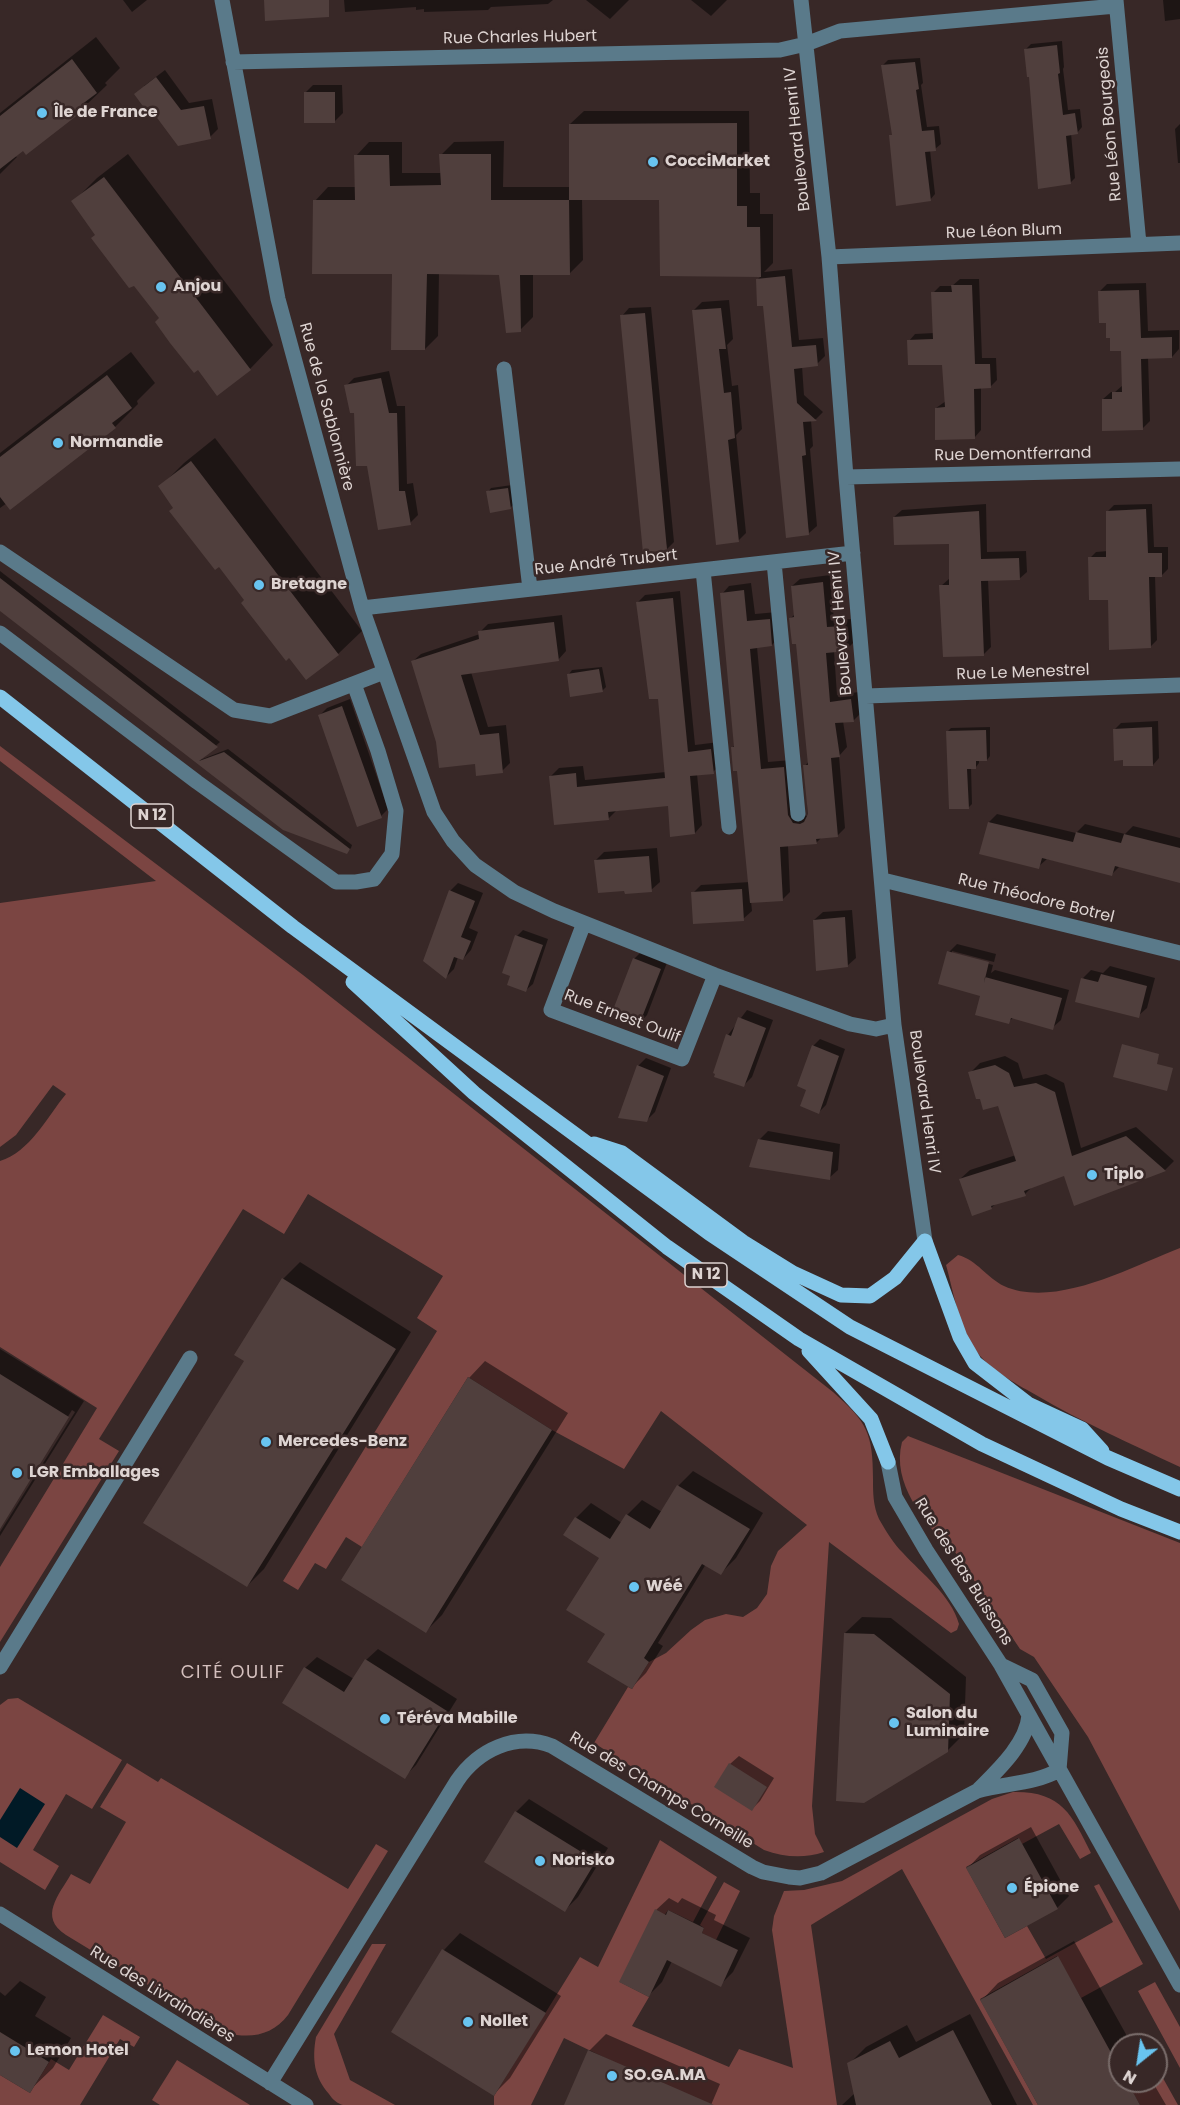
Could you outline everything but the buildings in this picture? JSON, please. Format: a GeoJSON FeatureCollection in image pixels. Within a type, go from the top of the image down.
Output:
{"type":"FeatureCollection","features":[{"type":"Feature","properties":{"kind":"main road","name":"N 12"},"geometry":{"type":"LineString","coordinates":[[0,697],[293,927],[709,1233],[850,1327],[1108,1458],[1180,1489]]}},
{"type":"Feature","properties":{"kind":"main road","name":"N 12"},"geometry":{"type":"LineString","coordinates":[[293,927],[474,1093],[667,1246],[799,1340],[982,1444],[1121,1509],[1180,1532]]}},
{"type":"Feature","properties":{"kind":"main road","name":"N 12"},"geometry":{"type":"LineString","coordinates":[[581,1140],[621,1153],[743,1242],[792,1273],[841,1295],[870,1296],[895,1278],[925,1241]]}},
{"type":"Feature","properties":{"kind":"main road","name":"N 12"},"geometry":{"type":"LineString","coordinates":[[925,1241],[960,1337],[975,1363],[1028,1404],[1082,1429],[1108,1458]]}},
{"type":"Feature","properties":{"kind":"main road","name":"N 12"},"geometry":{"type":"LineString","coordinates":[[799,1340],[871,1419],[888,1462]]}},
{"type":"Feature","properties":{"kind":"street","name":"Rue de la Sablonnière"},"geometry":{"type":"LineString","coordinates":[[222,0],[278,299],[362,608],[434,812],[453,841],[475,865],[514,892],[584,923]]}},
{"type":"Feature","properties":{"kind":"street","name":"Boulevard Henri IV"},"geometry":{"type":"LineString","coordinates":[[801,0],[829,256],[894,1025],[925,1241]]}},
{"type":"Feature","properties":{"kind":"street","name":"Rue Charles Hubert"},"geometry":{"type":"LineString","coordinates":[[234,62],[780,50],[806,44],[840,31],[1116,3]]}},
{"type":"Feature","properties":{"kind":"street","name":"Rue Léon Bourgeois"},"geometry":{"type":"LineString","coordinates":[[1116,3],[1139,244]]}},
{"type":"Feature","properties":{"kind":"street","name":"Rue Léon Blum"},"geometry":{"type":"LineString","coordinates":[[829,256],[1180,243]]}},
{"type":"Feature","properties":{"kind":"street"},"geometry":{"type":"LineString","coordinates":[[504,369],[530,589]]}},
{"type":"Feature","properties":{"kind":"street","name":"Rue Demontferrand"},"geometry":{"type":"LineString","coordinates":[[846,477],[1180,469]]}},
{"type":"Feature","properties":{"kind":"street"},"geometry":{"type":"LineString","coordinates":[[0,552],[234,710],[270,716],[384,672]]}},
{"type":"Feature","properties":{"kind":"street","name":"Rue André Trubert"},"geometry":{"type":"LineString","coordinates":[[362,608],[853,554]]}},
{"type":"Feature","properties":{"kind":"street"},"geometry":{"type":"LineString","coordinates":[[774,562],[798,814]]}},
{"type":"Feature","properties":{"kind":"street"},"geometry":{"type":"LineString","coordinates":[[703,570],[729,827]]}},
{"type":"Feature","properties":{"kind":"street"},"geometry":{"type":"LineString","coordinates":[[0,633],[197,782],[336,882],[374,879],[392,854],[396,811],[354,684]]}},
{"type":"Feature","properties":{"kind":"street","name":"Rue Le Menestrel"},"geometry":{"type":"LineString","coordinates":[[866,696],[1180,686]]}},
{"type":"Feature","properties":{"kind":"street","name":"Rue Théodore Botrel"},"geometry":{"type":"LineString","coordinates":[[883,880],[1180,953]]}},
{"type":"Feature","properties":{"kind":"street"},"geometry":{"type":"LineString","coordinates":[[584,923],[714,975],[850,1024],[876,1029],[894,1025]]}},
{"type":"Feature","properties":{"kind":"street","name":"Rue Ernest Oulif"},"geometry":{"type":"LineString","coordinates":[[584,923],[551,1010],[682,1059],[714,975]]}},
{"type":"Feature","properties":{"kind":"street"},"geometry":{"type":"LineString","coordinates":[[0,1667],[190,1358]]}},
{"type":"Feature","properties":{"kind":"street","name":"Rue des Bas Buissons"},"geometry":{"type":"LineString","coordinates":[[888,1462],[895,1497],[926,1550],[1001,1665],[1180,1985]]}},
{"type":"Feature","properties":{"kind":"street","name":"Rue des Bas Buissons"},"geometry":{"type":"LineString","coordinates":[[1001,1665],[1032,1680],[1062,1733],[1059,1770]]}},
{"type":"Feature","properties":{"kind":"street","name":"Rue des Champs Corneille"},"geometry":{"type":"LineString","coordinates":[[977,1791],[1006,1762],[1027,1726],[1029,1715]]}},
{"type":"Feature","properties":{"kind":"street","name":"Rue des Champs Corneille"},"geometry":{"type":"LineString","coordinates":[[270,2083],[461,1775],[480,1756],[496,1748],[528,1740],[540,1741],[552,1746],[740,1861],[764,1872],[789,1877],[811,1876],[830,1870],[977,1791],[1044,1778],[1059,1770]]}},
{"type":"Feature","properties":{"kind":"street","name":"Rue des Livraindières"},"geometry":{"type":"LineString","coordinates":[[0,1914],[306,2105]]}},
{"type":"Feature","properties":{"kind":"shaded area"},"geometry":{"type":"Polygon","coordinates":[[[0,746],[303,975],[833,1392],[861,1421],[872,1450],[874,1499],[879,1519],[899,1549],[943,1594],[959,1624],[957,1630],[951,1633],[829,1542],[812,1806],[815,1834],[824,1852],[809,1856],[794,1856],[764,1850],[594,1743],[628,1687],[632,1689],[649,1662],[666,1653],[705,1620],[726,1614],[743,1617],[757,1608],[767,1594],[771,1566],[778,1551],[807,1525],[661,1411],[624,1469],[552,1430],[468,1377],[362,1547],[346,1537],[326,1569],[315,1563],[298,1590],[283,1581],[437,1331],[417,1318],[443,1276],[308,1194],[284,1234],[243,1209],[99,1439],[119,1451],[0,1642],[0,1567],[97,1408],[0,1347],[0,1161],[11,1156],[29,1142],[66,1094],[53,1085],[16,1135],[0,1147],[0,903],[156,881],[0,761],[0,746]]]}},
{"type":"Feature","properties":{"kind":"shaded area"},"geometry":{"type":"Polygon","coordinates":[[[1180,1248],[1180,1467],[1053,1405],[994,1369],[974,1348],[964,1329],[946,1265],[958,1255],[971,1261],[1004,1286],[1024,1292],[1046,1292],[1093,1283],[1180,1248]]]}},
{"type":"Feature","properties":{"kind":"shaded area"},"geometry":{"type":"Polygon","coordinates":[[[908,1436],[1180,1543],[1180,1911],[1088,1737],[1034,1657],[1020,1649],[953,1549],[949,1550],[912,1501],[901,1473],[900,1458],[902,1442],[908,1436]]]}},
{"type":"Feature","properties":{"kind":"shaded area"},"geometry":{"type":"Polygon","coordinates":[[[18,1698],[122,1760],[92,1809],[66,1794],[33,1850],[59,1866],[45,1890],[0,1862],[0,1705],[8,1699],[18,1698]]]}},
{"type":"Feature","properties":{"kind":"shaded area"},"geometry":{"type":"Polygon","coordinates":[[[127,1763],[158,1782],[161,1778],[348,1889],[376,1844],[388,1851],[288,2015],[276,2027],[261,2034],[245,2036],[227,2033],[66,1935],[53,1921],[52,1913],[57,1898],[71,1874],[90,1884],[126,1822],[100,1807],[127,1763]]]}},
{"type":"Feature","properties":{"kind":"shaded area"},"geometry":{"type":"Polygon","coordinates":[[[1013,1792],[1043,1796],[1063,1808],[1078,1827],[1091,1853],[1080,1859],[1059,1824],[1022,1844],[1018,1838],[966,1867],[1005,1938],[1027,1926],[1046,1959],[1113,1922],[1094,1886],[1099,1884],[1143,1964],[1081,1998],[1057,1956],[980,1999],[1038,2105],[1033,2105],[902,1869],[811,1925],[837,2105],[703,2105],[564,2038],[531,2105],[494,2105],[494,2096],[580,1957],[598,1967],[660,1840],[717,1877],[693,1922],[668,1910],[620,1982],[649,1997],[632,2026],[729,2067],[739,2049],[793,2068],[772,1930],[774,1916],[784,1891],[804,1890],[842,1881],[992,1799],[1013,1792]]]}},
{"type":"Feature","properties":{"kind":"shaded area"},"geometry":{"type":"Polygon","coordinates":[[[724,1882],[740,1891],[716,1940],[702,1933],[704,1928],[700,1925],[724,1882]]]}},
{"type":"Feature","properties":{"kind":"shaded area"},"geometry":{"type":"Polygon","coordinates":[[[372,1944],[386,1944],[334,2034],[350,2080],[395,2105],[343,2105],[332,2098],[317,2074],[314,2060],[316,2037],[372,1944]]]}},
{"type":"Feature","properties":{"kind":"shaded area"},"geometry":{"type":"Polygon","coordinates":[[[1155,1982],[1180,2027],[1180,2068],[1168,2046],[1168,2033],[1161,2033],[1138,1991],[1155,1982]]]}},
{"type":"Feature","properties":{"kind":"shaded area"},"geometry":{"type":"Polygon","coordinates":[[[103,2015],[140,2037],[134,2047],[120,2039],[80,2105],[0,2105],[0,2075],[30,2093],[51,2059],[69,2070],[103,2015]]]}},
{"type":"Feature","properties":{"kind":"shaded area"},"geometry":{"type":"Polygon","coordinates":[[[177,2060],[250,2105],[160,2105],[152,2100],[177,2060]]]}},
{"type":"Feature","properties":{"kind":"shaded area"},"geometry":{"type":"Polygon","coordinates":[[[1168,2087],[1178,2105],[1140,2105],[1133,2093],[1168,2093],[1168,2087]]]}},
{"type":"Feature","properties":{"kind":"water"},"geometry":{"type":"Polygon","coordinates":[[[20,1788],[45,1804],[17,1848],[0,1837],[0,1820],[20,1788]]]}},
{"type":"Feature","properties":{"kind":"place","name":"Île de France"},"geometry":{"type":"Point","coordinates":[42,113]}},
{"type":"Feature","properties":{"kind":"place","name":"CocciMarket"},"geometry":{"type":"Point","coordinates":[653,162]}},
{"type":"Feature","properties":{"kind":"place","name":"Anjou"},"geometry":{"type":"Point","coordinates":[161,287]}},
{"type":"Feature","properties":{"kind":"place","name":"Normandie"},"geometry":{"type":"Point","coordinates":[58,443]}},
{"type":"Feature","properties":{"kind":"place","name":"Bretagne"},"geometry":{"type":"Point","coordinates":[259,585]}},
{"type":"Feature","properties":{"kind":"place","name":"Tiplo"},"geometry":{"type":"Point","coordinates":[1092,1175]}},
{"type":"Feature","properties":{"kind":"place","name":"Mercedes-Benz"},"geometry":{"type":"Point","coordinates":[266,1442]}},
{"type":"Feature","properties":{"kind":"place","name":"LGR Emballages"},"geometry":{"type":"Point","coordinates":[17,1473]}},
{"type":"Feature","properties":{"kind":"place","name":"Wéé"},"geometry":{"type":"Point","coordinates":[634,1587]}},
{"type":"Feature","properties":{"kind":"place","name":"Téréva Mabille"},"geometry":{"type":"Point","coordinates":[385,1719]}},
{"type":"Feature","properties":{"kind":"place","name":"Salon du Luminaire"},"geometry":{"type":"Point","coordinates":[894,1723]}},
{"type":"Feature","properties":{"kind":"place","name":"Norisko"},"geometry":{"type":"Point","coordinates":[540,1861]}},
{"type":"Feature","properties":{"kind":"place","name":"Épione"},"geometry":{"type":"Point","coordinates":[1012,1888]}},
{"type":"Feature","properties":{"kind":"place","name":"Nollet"},"geometry":{"type":"Point","coordinates":[468,2022]}},
{"type":"Feature","properties":{"kind":"place","name":"Lemon Hotel"},"geometry":{"type":"Point","coordinates":[15,2051]}},
{"type":"Feature","properties":{"kind":"place","name":"SO.GA.MA"},"geometry":{"type":"Point","coordinates":[612,2076]}},
{"type":"Feature","properties":{"kind":"district","name":"CITÉ OULIF"},"geometry":{"type":"Point","coordinates":[233,1673]}}]}
